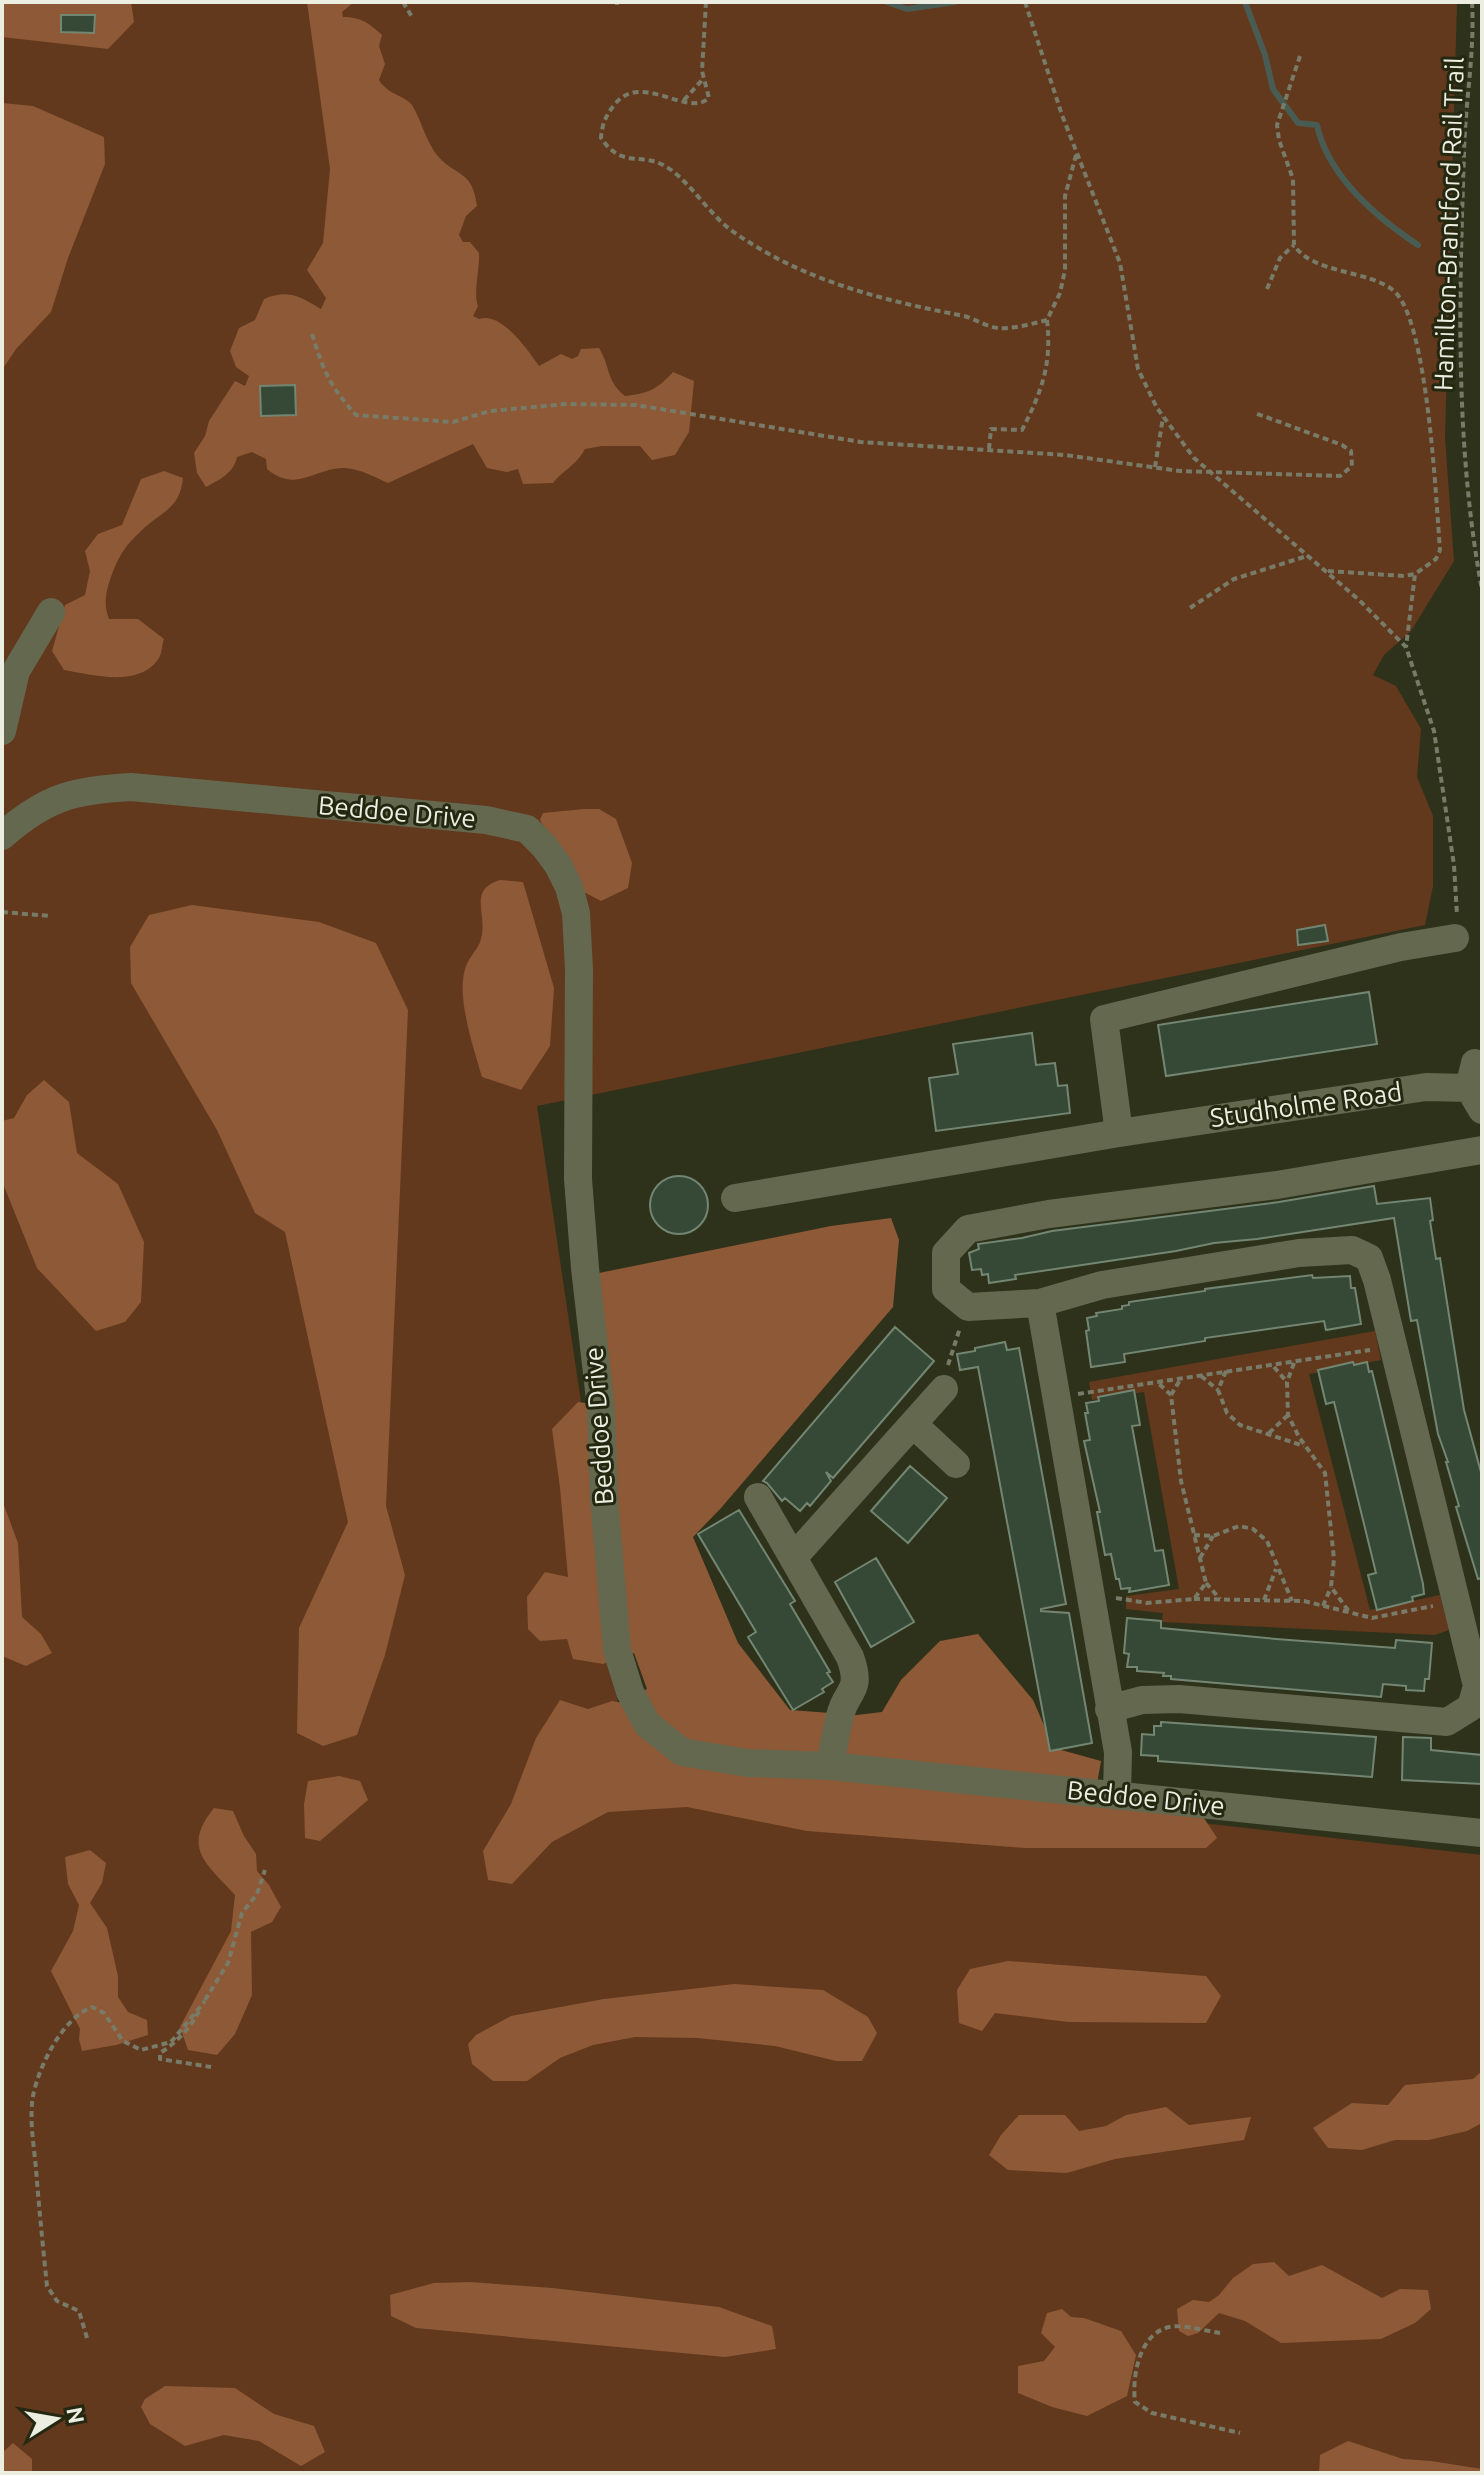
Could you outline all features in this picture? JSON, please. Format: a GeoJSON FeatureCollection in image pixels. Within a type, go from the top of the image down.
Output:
{"type":"FeatureCollection","features":[{"type":"Feature","properties":{"kind":"street"},"geometry":{"type":"LineString","coordinates":[[2,731],[16,671],[51,612]]}},
{"type":"Feature","properties":{"kind":"street","name":"Beddoe Drive"},"geometry":{"type":"LineString","coordinates":[[2,836],[22,818],[59,797],[93,789],[131,787],[486,820],[527,829],[544,846],[569,887],[576,913],[579,969],[578,1179],[601,1408],[604,1497],[617,1650],[630,1692],[647,1724],[682,1752],[747,1763],[830,1766],[1482,1833]]}},
{"type":"Feature","properties":{"kind":"street"},"geometry":{"type":"LineString","coordinates":[[1119,1133],[1104,1019],[1401,947],[1455,930]]}},
{"type":"Feature","properties":{"kind":"street","name":"Studholme Road"},"geometry":{"type":"LineString","coordinates":[[735,1198],[1119,1133],[1426,1087],[1475,1087]]}},
{"type":"Feature","properties":{"kind":"street"},"geometry":{"type":"LineString","coordinates":[[1109,1709],[1142,1700],[1179,1699],[1447,1722],[1471,1707],[1477,1686],[1377,1280],[1369,1258],[1352,1250],[1299,1253],[1102,1285],[1040,1303],[968,1307],[946,1289],[946,1253],[968,1229],[1049,1214],[1277,1185],[1482,1150]]}},
{"type":"Feature","properties":{"kind":"street"},"geometry":{"type":"LineString","coordinates":[[1040,1303],[1118,1752],[1117,1795]]}},
{"type":"Feature","properties":{"kind":"street"},"geometry":{"type":"LineString","coordinates":[[793,1558],[944,1389]]}},
{"type":"Feature","properties":{"kind":"street"},"geometry":{"type":"LineString","coordinates":[[913,1424],[956,1464]]}},
{"type":"Feature","properties":{"kind":"street"},"geometry":{"type":"LineString","coordinates":[[758,1497],[850,1657],[855,1672],[853,1692],[840,1712],[830,1766]]}},
{"type":"Feature","properties":{"kind":"path"},"geometry":{"type":"LineString","coordinates":[[403,2],[412,17]]}},
{"type":"Feature","properties":{"kind":"path"},"geometry":{"type":"LineString","coordinates":[[706,2],[703,79],[708,86],[709,98],[699,104],[637,91],[622,96],[603,124],[601,138],[618,156],[663,164],[728,228],[761,250],[813,277],[860,289],[894,303],[969,317],[997,328],[1047,320]]}},
{"type":"Feature","properties":{"kind":"path"},"geometry":{"type":"LineString","coordinates":[[1025,2],[1077,153],[1120,263],[1138,369],[1163,417],[1194,458],[1325,571],[1406,647]]}},
{"type":"Feature","properties":{"kind":"path","name":"Hamilton-Brantford Rail Trail"},"geometry":{"type":"LineString","coordinates":[[1472,2],[1473,30],[1465,107],[1459,342],[1474,546],[1482,590]]}},
{"type":"Feature","properties":{"kind":"path"},"geometry":{"type":"LineString","coordinates":[[1300,56],[1277,125],[1293,179],[1294,245],[1307,258],[1394,291],[1407,309],[1426,407],[1440,550],[1436,559],[1415,574],[1325,571]]}},
{"type":"Feature","properties":{"kind":"path"},"geometry":{"type":"LineString","coordinates":[[684,100],[703,79]]}},
{"type":"Feature","properties":{"kind":"path"},"geometry":{"type":"LineString","coordinates":[[989,449],[991,429],[1022,430],[1045,381],[1050,347],[1047,320],[1060,293],[1065,270],[1065,196],[1077,153]]}},
{"type":"Feature","properties":{"kind":"path"},"geometry":{"type":"LineString","coordinates":[[1267,289],[1280,258],[1294,245]]}},
{"type":"Feature","properties":{"kind":"path"},"geometry":{"type":"LineString","coordinates":[[312,334],[333,390],[356,415],[453,422],[490,411],[567,404],[636,405],[861,442],[1065,455],[1211,473],[1340,476],[1352,466],[1351,451],[1342,445],[1255,413]]}},
{"type":"Feature","properties":{"kind":"path"},"geometry":{"type":"LineString","coordinates":[[1155,467],[1163,417]]}},
{"type":"Feature","properties":{"kind":"path"},"geometry":{"type":"LineString","coordinates":[[1190,608],[1234,579],[1308,556]]}},
{"type":"Feature","properties":{"kind":"path"},"geometry":{"type":"LineString","coordinates":[[1415,574],[1406,647],[1434,731],[1454,865],[1458,904],[1455,930]]}},
{"type":"Feature","properties":{"kind":"path"},"geometry":{"type":"LineString","coordinates":[[2,912],[50,916]]}},
{"type":"Feature","properties":{"kind":"path"},"geometry":{"type":"LineString","coordinates":[[944,1389],[942,1381],[968,1307]]}},
{"type":"Feature","properties":{"kind":"path"},"geometry":{"type":"LineString","coordinates":[[1056,1397],[1226,1371],[1274,1367],[1392,1346]]}},
{"type":"Feature","properties":{"kind":"path"},"geometry":{"type":"LineString","coordinates":[[1295,1362],[1287,1382],[1288,1415],[1325,1473],[1334,1559],[1331,1587],[1323,1606]]}},
{"type":"Feature","properties":{"kind":"path"},"geometry":{"type":"LineString","coordinates":[[1274,1367],[1287,1382]]}},
{"type":"Feature","properties":{"kind":"path"},"geometry":{"type":"LineString","coordinates":[[1218,1390],[1226,1371]]}},
{"type":"Feature","properties":{"kind":"path"},"geometry":{"type":"LineString","coordinates":[[1200,1375],[1218,1390],[1227,1413],[1240,1425],[1307,1447]]}},
{"type":"Feature","properties":{"kind":"path"},"geometry":{"type":"LineString","coordinates":[[1181,1378],[1171,1395],[1181,1481],[1206,1583],[1220,1599]]}},
{"type":"Feature","properties":{"kind":"path"},"geometry":{"type":"LineString","coordinates":[[1157,1382],[1171,1395]]}},
{"type":"Feature","properties":{"kind":"path"},"geometry":{"type":"LineString","coordinates":[[1269,1433],[1288,1415]]}},
{"type":"Feature","properties":{"kind":"path"},"geometry":{"type":"LineString","coordinates":[[1194,1535],[1213,1536],[1239,1526],[1253,1529],[1267,1541],[1292,1601]]}},
{"type":"Feature","properties":{"kind":"path"},"geometry":{"type":"LineString","coordinates":[[1200,1558],[1213,1536]]}},
{"type":"Feature","properties":{"kind":"path"},"geometry":{"type":"LineString","coordinates":[[1264,1600],[1277,1567]]}},
{"type":"Feature","properties":{"kind":"path"},"geometry":{"type":"LineString","coordinates":[[1194,1599],[1206,1583]]}},
{"type":"Feature","properties":{"kind":"path"},"geometry":{"type":"LineString","coordinates":[[1331,1587],[1350,1613]]}},
{"type":"Feature","properties":{"kind":"path"},"geometry":{"type":"LineString","coordinates":[[1090,1594],[1147,1603],[1194,1599],[1292,1601],[1372,1618],[1455,1600]]}},
{"type":"Feature","properties":{"kind":"path"},"geometry":{"type":"LineString","coordinates":[[211,2067],[160,2059],[160,2053],[193,2022],[228,1963],[242,1913],[257,1894],[265,1870]]}},
{"type":"Feature","properties":{"kind":"path"},"geometry":{"type":"LineString","coordinates":[[87,2338],[79,2311],[57,2301],[47,2286],[32,2131],[33,2098],[38,2077],[63,2029],[79,2012],[92,2007],[104,2013],[123,2041],[141,2050],[171,2042],[205,2001]]}},
{"type":"Feature","properties":{"kind":"path"},"geometry":{"type":"LineString","coordinates":[[1220,2333],[1172,2326],[1157,2332],[1143,2347],[1133,2388],[1135,2402],[1152,2413],[1240,2433]]}},
{"type":"Feature","properties":{"kind":"shaded area"},"geometry":{"type":"Polygon","coordinates":[[[2,2],[1457,2],[1445,438],[1454,561],[1411,631],[1384,655],[1373,675],[1396,686],[1421,729],[1417,777],[1433,816],[1433,886],[1425,925],[537,1106],[592,1476],[601,1643],[622,1716],[661,1761],[1482,1855],[1482,2473],[2,2473],[2,2]]]}},
{"type":"Feature","properties":{"kind":"shaded area"},"geometry":{"type":"Polygon","coordinates":[[[2,2],[131,2],[134,22],[108,49],[2,37],[2,2]]]}},
{"type":"Feature","properties":{"kind":"shaded area"},"geometry":{"type":"Polygon","coordinates":[[[307,2],[354,2],[342,12],[343,17],[364,22],[382,35],[379,46],[385,64],[379,80],[412,105],[437,155],[471,185],[477,206],[466,216],[459,235],[463,242],[470,242],[479,253],[478,306],[473,316],[504,326],[539,366],[561,354],[572,359],[578,356],[581,349],[599,348],[612,379],[625,396],[652,390],[673,372],[694,381],[689,432],[675,455],[652,460],[640,446],[585,449],[553,483],[523,484],[518,469],[507,472],[487,468],[473,444],[388,483],[345,468],[306,478],[287,479],[267,469],[266,459],[252,452],[237,457],[229,472],[206,487],[197,473],[194,453],[205,436],[209,421],[235,381],[245,386],[249,376],[236,367],[230,351],[239,328],[255,320],[264,299],[272,296],[293,295],[321,309],[326,298],[307,270],[323,243],[330,169],[307,2]]]}},
{"type":"Feature","properties":{"kind":"shaded area"},"geometry":{"type":"Polygon","coordinates":[[[2,103],[33,106],[104,137],[105,164],[68,258],[51,312],[16,349],[2,370],[2,103]]]}},
{"type":"Feature","properties":{"kind":"shaded area"},"geometry":{"type":"Polygon","coordinates":[[[164,471],[183,478],[178,497],[123,551],[109,582],[106,603],[109,619],[138,619],[164,639],[159,658],[151,667],[128,676],[101,676],[64,670],[52,651],[65,605],[85,595],[90,571],[85,551],[98,534],[122,525],[141,479],[164,471]]]}},
{"type":"Feature","properties":{"kind":"shaded area"},"geometry":{"type":"Polygon","coordinates":[[[599,809],[616,819],[632,863],[628,888],[601,901],[580,890],[540,820],[543,813],[599,809]]]}},
{"type":"Feature","properties":{"kind":"shaded area"},"geometry":{"type":"Polygon","coordinates":[[[500,880],[523,882],[554,988],[550,1046],[521,1090],[482,1077],[464,1006],[463,978],[466,966],[480,942],[482,930],[481,896],[490,884],[500,880]]]}},
{"type":"Feature","properties":{"kind":"shaded area"},"geometry":{"type":"Polygon","coordinates":[[[192,905],[319,922],[376,943],[408,1010],[386,1506],[405,1575],[385,1655],[357,1735],[323,1746],[297,1733],[299,1628],[348,1522],[285,1232],[255,1213],[217,1130],[131,983],[130,947],[149,915],[192,905]]]}},
{"type":"Feature","properties":{"kind":"shaded area"},"geometry":{"type":"Polygon","coordinates":[[[44,1080],[69,1102],[77,1153],[118,1184],[144,1242],[141,1302],[125,1322],[96,1331],[37,1268],[2,1181],[2,1121],[14,1118],[27,1095],[44,1080]]]}},
{"type":"Feature","properties":{"kind":"shaded area"},"geometry":{"type":"Polygon","coordinates":[[[891,1218],[899,1240],[893,1307],[693,1537],[738,1643],[790,1710],[857,1715],[882,1712],[901,1680],[940,1641],[978,1634],[1033,1700],[1054,1748],[1101,1761],[1094,1801],[1202,1815],[1217,1838],[1206,1848],[1026,1848],[807,1831],[687,1807],[608,1812],[552,1842],[512,1884],[488,1880],[483,1851],[511,1804],[536,1738],[560,1700],[588,1709],[612,1701],[623,1703],[647,1689],[634,1653],[603,1664],[573,1659],[567,1639],[540,1641],[528,1629],[527,1597],[545,1572],[568,1577],[552,1429],[578,1402],[609,1406],[599,1273],[831,1226],[891,1218]]]}},
{"type":"Feature","properties":{"kind":"shaded area"},"geometry":{"type":"Polygon","coordinates":[[[1375,1331],[1381,1360],[1309,1374],[1370,1610],[1440,1595],[1449,1630],[1435,1635],[1162,1622],[1163,1613],[1126,1609],[1126,1596],[1179,1589],[1144,1392],[1092,1400],[1089,1382],[1375,1331]]]}},
{"type":"Feature","properties":{"kind":"shaded area"},"geometry":{"type":"Polygon","coordinates":[[[2,1500],[18,1543],[22,1617],[41,1634],[52,1653],[26,1666],[2,1656],[2,1500]]]}},
{"type":"Feature","properties":{"kind":"shaded area"},"geometry":{"type":"Polygon","coordinates":[[[339,1776],[360,1781],[368,1800],[320,1841],[305,1838],[304,1804],[308,1781],[339,1776]]]}},
{"type":"Feature","properties":{"kind":"shaded area"},"geometry":{"type":"Polygon","coordinates":[[[214,1808],[233,1811],[256,1854],[257,1871],[281,1907],[272,1922],[251,1932],[252,1995],[235,2034],[217,2055],[188,2050],[180,2027],[231,1931],[235,1895],[207,1864],[199,1845],[199,1834],[214,1808]]]}},
{"type":"Feature","properties":{"kind":"shaded area"},"geometry":{"type":"Polygon","coordinates":[[[90,1850],[106,1863],[102,1883],[90,1903],[107,1928],[118,1976],[118,1997],[128,2012],[147,2020],[148,2035],[82,2051],[80,2029],[51,1971],[73,1931],[79,1905],[68,1884],[65,1857],[90,1850]]]}},
{"type":"Feature","properties":{"kind":"shaded area"},"geometry":{"type":"Polygon","coordinates":[[[1008,1961],[1206,1976],[1221,1996],[1206,2023],[1068,2022],[995,2013],[982,2031],[959,2023],[957,1990],[970,1969],[1008,1961]]]}},
{"type":"Feature","properties":{"kind":"shaded area"},"geometry":{"type":"Polygon","coordinates":[[[734,1984],[823,1990],[868,2017],[877,2033],[862,2061],[836,2061],[775,2046],[697,2038],[635,2037],[593,2045],[560,2058],[527,2081],[493,2081],[472,2064],[468,2044],[476,2035],[511,2016],[604,1999],[734,1984]]]}},
{"type":"Feature","properties":{"kind":"shaded area"},"geometry":{"type":"Polygon","coordinates":[[[1482,2071],[1482,2123],[1467,2131],[1429,2140],[1395,2140],[1362,2150],[1328,2148],[1313,2128],[1352,2103],[1388,2105],[1405,2085],[1473,2079],[1482,2071]]]}},
{"type":"Feature","properties":{"kind":"shaded area"},"geometry":{"type":"Polygon","coordinates":[[[1166,2107],[1189,2125],[1251,2117],[1244,2140],[1115,2159],[1067,2173],[1008,2170],[989,2155],[1019,2115],[1065,2115],[1079,2131],[1106,2126],[1126,2115],[1166,2107]]]}},
{"type":"Feature","properties":{"kind":"shaded area"},"geometry":{"type":"Polygon","coordinates":[[[1274,2262],[1289,2276],[1322,2265],[1382,2298],[1400,2289],[1428,2290],[1431,2309],[1415,2323],[1381,2339],[1281,2343],[1245,2321],[1219,2313],[1198,2333],[1188,2336],[1179,2331],[1177,2309],[1193,2300],[1209,2302],[1233,2278],[1253,2264],[1274,2262]]]}},
{"type":"Feature","properties":{"kind":"shaded area"},"geometry":{"type":"Polygon","coordinates":[[[470,2282],[552,2288],[719,2307],[772,2326],[776,2349],[725,2357],[416,2328],[391,2316],[390,2295],[434,2283],[470,2282]]]}},
{"type":"Feature","properties":{"kind":"shaded area"},"geometry":{"type":"Polygon","coordinates":[[[1062,2309],[1071,2317],[1084,2318],[1121,2331],[1136,2355],[1127,2396],[1087,2416],[1052,2407],[1018,2393],[1018,2366],[1044,2361],[1055,2347],[1041,2333],[1047,2313],[1062,2309]]]}},
{"type":"Feature","properties":{"kind":"shaded area"},"geometry":{"type":"Polygon","coordinates":[[[165,2386],[235,2388],[274,2414],[314,2426],[325,2452],[301,2466],[259,2441],[224,2435],[185,2446],[150,2424],[141,2407],[145,2399],[165,2386]]]}},
{"type":"Feature","properties":{"kind":"shaded area"},"geometry":{"type":"Polygon","coordinates":[[[1348,2441],[1403,2459],[1482,2469],[1482,2473],[1319,2473],[1320,2455],[1348,2441]]]}},
{"type":"Feature","properties":{"kind":"shaded area"},"geometry":{"type":"Polygon","coordinates":[[[13,2443],[32,2459],[32,2473],[2,2473],[2,2453],[13,2443]]]}},
{"type":"Feature","properties":{"kind":"building"},"geometry":{"type":"Polygon","coordinates":[[[61,15],[95,15],[94,33],[61,32],[61,15]]]}},
{"type":"Feature","properties":{"kind":"building"},"geometry":{"type":"Polygon","coordinates":[[[295,385],[296,415],[261,416],[260,386],[295,385]]]}},
{"type":"Feature","properties":{"kind":"building"},"geometry":{"type":"Polygon","coordinates":[[[1325,925],[1328,941],[1298,945],[1297,930],[1325,925]]]}},
{"type":"Feature","properties":{"kind":"building"},"geometry":{"type":"Polygon","coordinates":[[[1369,992],[1377,1044],[1166,1076],[1158,1025],[1369,992]]]}},
{"type":"Feature","properties":{"kind":"building"},"geometry":{"type":"Polygon","coordinates":[[[1032,1033],[1036,1065],[1055,1063],[1058,1086],[1067,1085],[1070,1113],[936,1131],[929,1078],[958,1074],[953,1044],[1032,1033]]]}},
{"type":"Feature","properties":{"kind":"building"},"geometry":{"type":"Polygon","coordinates":[[[679,1176],[690,1178],[699,1185],[706,1194],[706,1216],[699,1225],[690,1232],[679,1234],[668,1232],[659,1225],[652,1216],[650,1205],[652,1194],[659,1185],[668,1178],[679,1176]]]}},
{"type":"Feature","properties":{"kind":"building"},"geometry":{"type":"Polygon","coordinates":[[[1374,1186],[1377,1204],[1430,1198],[1436,1259],[1440,1258],[1464,1410],[1482,1476],[1482,1578],[1478,1579],[1456,1507],[1459,1506],[1438,1434],[1417,1320],[1411,1321],[1394,1218],[1214,1243],[1015,1275],[1016,1279],[989,1283],[988,1274],[982,1275],[981,1269],[972,1270],[969,1253],[979,1249],[978,1244],[1374,1186]]]}},
{"type":"Feature","properties":{"kind":"building"},"geometry":{"type":"Polygon","coordinates":[[[1312,1275],[1313,1278],[1350,1276],[1361,1324],[1326,1330],[1324,1321],[1205,1338],[1205,1341],[1124,1354],[1125,1362],[1091,1367],[1087,1318],[1097,1316],[1096,1313],[1122,1309],[1129,1302],[1312,1275]]]}},
{"type":"Feature","properties":{"kind":"building"},"geometry":{"type":"Polygon","coordinates":[[[895,1327],[934,1361],[833,1478],[826,1472],[831,1481],[810,1506],[807,1503],[800,1511],[785,1498],[782,1501],[763,1481],[895,1327]]]}},
{"type":"Feature","properties":{"kind":"building"},"geometry":{"type":"Polygon","coordinates":[[[1005,1342],[1007,1350],[1019,1348],[1066,1604],[1041,1611],[1069,1613],[1092,1743],[1050,1751],[978,1367],[960,1370],[957,1354],[1005,1342]]]}},
{"type":"Feature","properties":{"kind":"building"},"geometry":{"type":"Polygon","coordinates":[[[1353,1362],[1354,1365],[1367,1362],[1369,1372],[1372,1371],[1424,1594],[1412,1597],[1413,1601],[1377,1610],[1368,1575],[1376,1573],[1349,1463],[1334,1402],[1326,1404],[1318,1370],[1353,1362]]]}},
{"type":"Feature","properties":{"kind":"building"},"geometry":{"type":"Polygon","coordinates":[[[1134,1390],[1140,1425],[1132,1426],[1155,1551],[1163,1550],[1169,1585],[1129,1592],[1130,1588],[1121,1589],[1119,1579],[1116,1579],[1111,1554],[1105,1555],[1097,1512],[1100,1512],[1084,1441],[1090,1440],[1086,1403],[1099,1401],[1098,1397],[1134,1390]]]}},
{"type":"Feature","properties":{"kind":"building"},"geometry":{"type":"Polygon","coordinates":[[[910,1466],[947,1498],[908,1543],[871,1511],[910,1466]]]}},
{"type":"Feature","properties":{"kind":"building"},"geometry":{"type":"Polygon","coordinates":[[[739,1510],[795,1601],[790,1604],[833,1682],[822,1689],[824,1692],[793,1710],[748,1637],[756,1632],[698,1534],[739,1510]]]}},
{"type":"Feature","properties":{"kind":"building"},"geometry":{"type":"Polygon","coordinates":[[[876,1558],[914,1622],[871,1647],[835,1582],[876,1558]]]}},
{"type":"Feature","properties":{"kind":"building"},"geometry":{"type":"Polygon","coordinates":[[[1127,1618],[1161,1621],[1161,1628],[1276,1639],[1395,1648],[1396,1640],[1432,1643],[1429,1679],[1425,1679],[1424,1691],[1383,1684],[1381,1697],[1171,1679],[1171,1676],[1163,1676],[1164,1673],[1127,1667],[1129,1654],[1124,1653],[1127,1618]]]}},
{"type":"Feature","properties":{"kind":"building"},"geometry":{"type":"Polygon","coordinates":[[[1161,1722],[1376,1737],[1372,1777],[1158,1761],[1158,1756],[1141,1755],[1142,1734],[1154,1735],[1154,1726],[1161,1726],[1161,1722]]]}},
{"type":"Feature","properties":{"kind":"building"},"geometry":{"type":"Polygon","coordinates":[[[1403,1737],[1431,1738],[1431,1750],[1482,1755],[1482,1784],[1402,1780],[1403,1737]]]}},
{"type":"Feature","properties":{"kind":"waterway"},"geometry":{"type":"LineString","coordinates":[[887,2],[907,9],[955,2]]}},
{"type":"Feature","properties":{"kind":"waterway"},"geometry":{"type":"LineString","coordinates":[[1245,2],[1265,55],[1273,89],[1298,123],[1317,125],[1332,161],[1356,194],[1386,222],[1418,245]]}}]}
